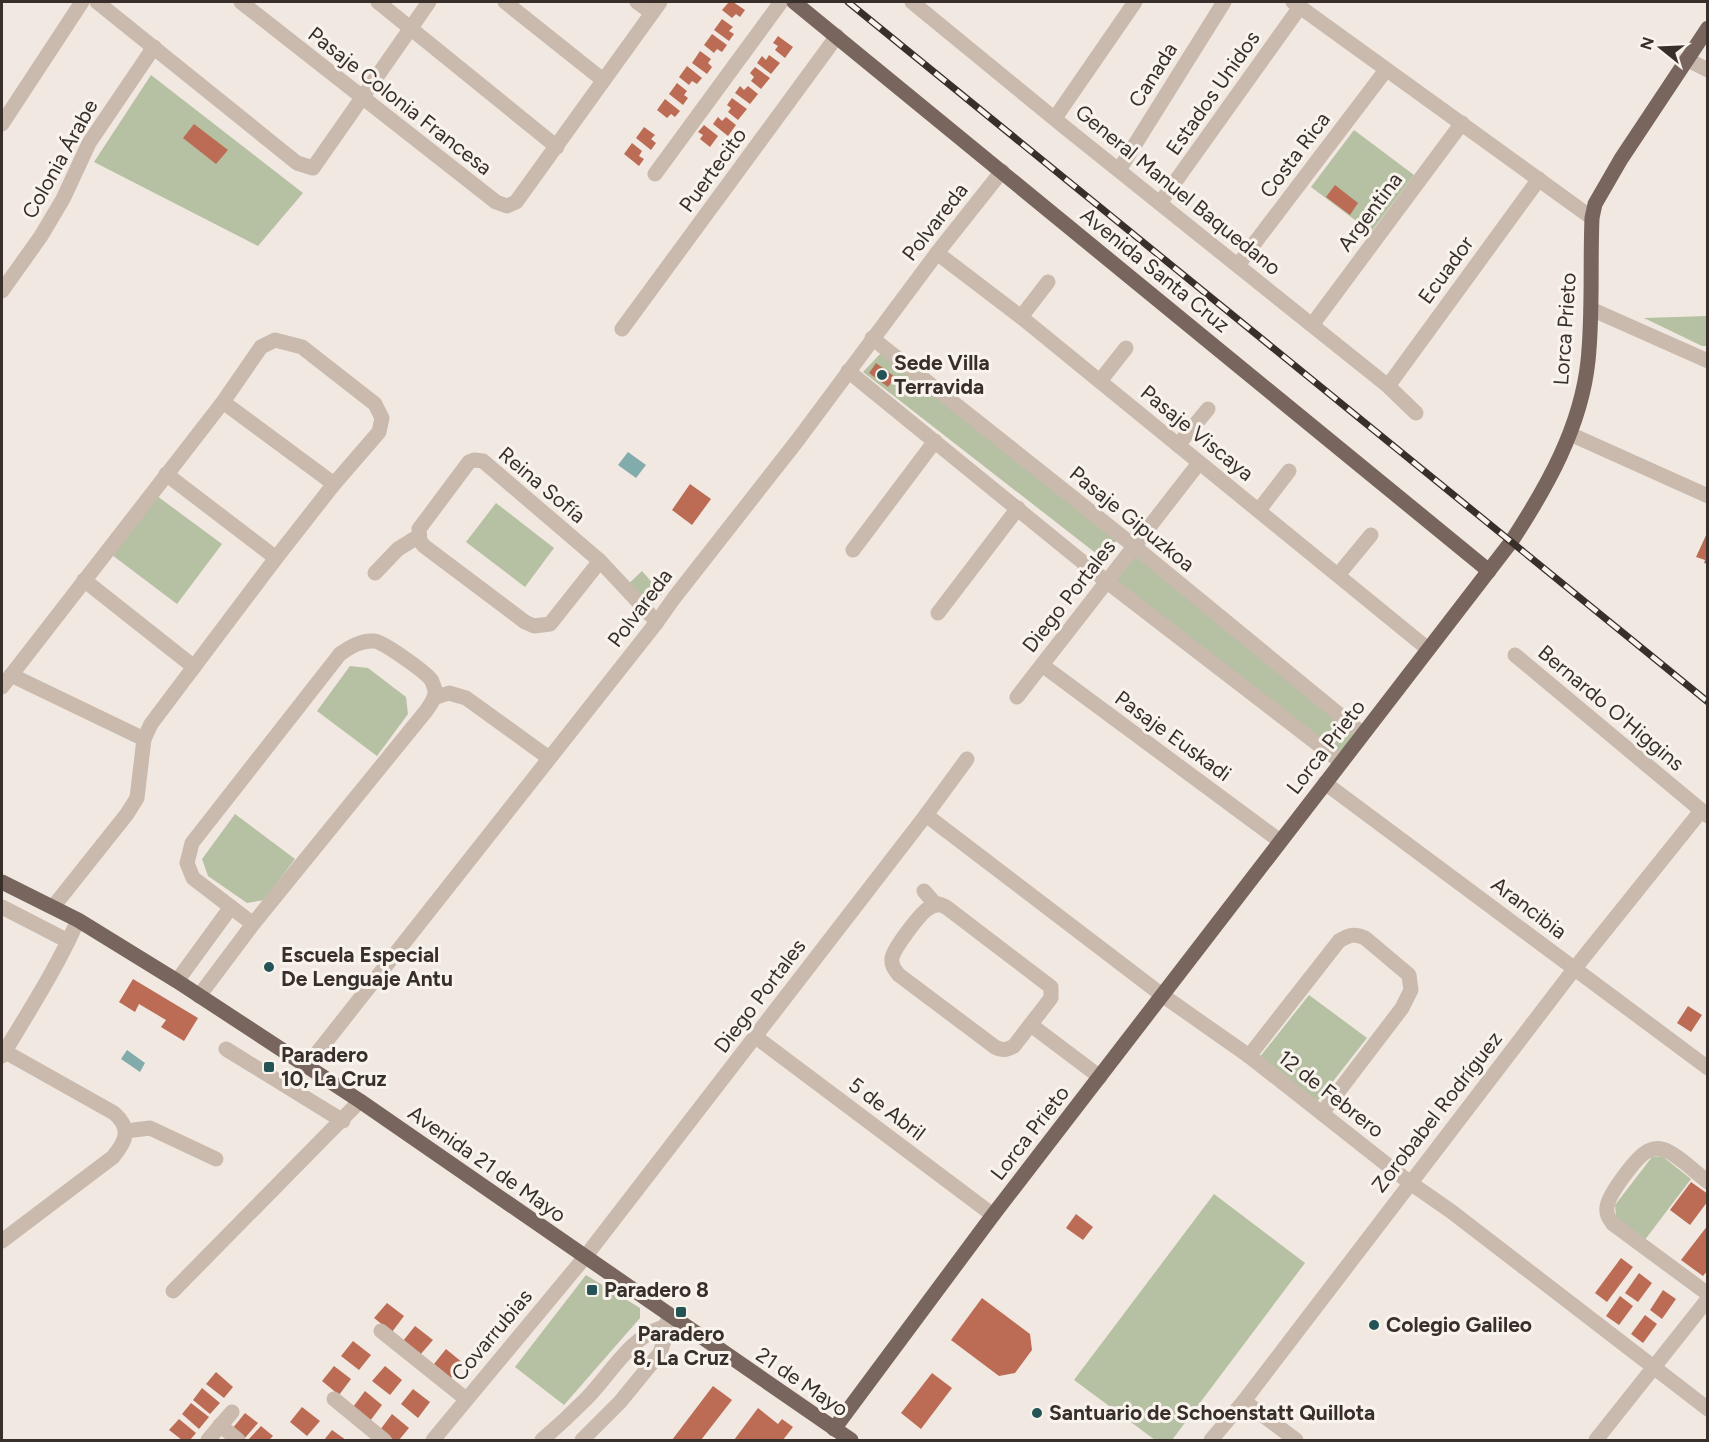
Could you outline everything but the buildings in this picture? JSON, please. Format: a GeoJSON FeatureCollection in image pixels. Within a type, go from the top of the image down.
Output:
{"type":"FeatureCollection","features":[{"type":"Feature","properties":{"kind":"main road","name":"Avenida Santa Cruz"},"geometry":{"type":"LineString","coordinates":[[794,2],[1489,571]]}},
{"type":"Feature","properties":{"kind":"main road","name":"Lorca Prieto"},"geometry":{"type":"LineString","coordinates":[[834,1429],[993,1215],[1489,571],[1533,509],[1570,434],[1588,364],[1592,218],[1595,204],[1707,28]]}},
{"type":"Feature","properties":{"kind":"main road","name":"Avenida 21 de Mayo"},"geometry":{"type":"LineString","coordinates":[[2,882],[78,920],[177,981],[360,1101],[585,1257],[667,1322]]}},
{"type":"Feature","properties":{"kind":"main road","name":"21 de Mayo"},"geometry":{"type":"LineString","coordinates":[[667,1322],[850,1440]]}},
{"type":"Feature","properties":{"kind":"street"},"geometry":{"type":"LineString","coordinates":[[2,124],[82,2]]}},
{"type":"Feature","properties":{"kind":"street"},"geometry":{"type":"LineString","coordinates":[[97,2],[297,163],[313,168],[429,2]]}},
{"type":"Feature","properties":{"kind":"street","name":"Pasaje Colonia Francesa"},"geometry":{"type":"LineString","coordinates":[[241,2],[496,202],[507,206],[516,202],[557,147]]}},
{"type":"Feature","properties":{"kind":"street"},"geometry":{"type":"LineString","coordinates":[[378,2],[557,147],[656,7],[637,2]]}},
{"type":"Feature","properties":{"kind":"street"},"geometry":{"type":"LineString","coordinates":[[505,2],[603,80]]}},
{"type":"Feature","properties":{"kind":"street"},"geometry":{"type":"LineString","coordinates":[[655,174],[781,2]]}},
{"type":"Feature","properties":{"kind":"street","name":"General Manuel Baquedano"},"geometry":{"type":"LineString","coordinates":[[912,2],[1388,386],[1416,413]]}},
{"type":"Feature","properties":{"kind":"street","name":"Canada"},"geometry":{"type":"LineString","coordinates":[[1119,170],[1224,2]]}},
{"type":"Feature","properties":{"kind":"street"},"geometry":{"type":"LineString","coordinates":[[1055,118],[1131,3]]}},
{"type":"Feature","properties":{"kind":"street"},"geometry":{"type":"LineString","coordinates":[[1296,4],[1592,218]]}},
{"type":"Feature","properties":{"kind":"street","name":"Estados Unidos"},"geometry":{"type":"LineString","coordinates":[[1160,203],[1296,4]]}},
{"type":"Feature","properties":{"kind":"street","name":"Puertecito"},"geometry":{"type":"LineString","coordinates":[[622,329],[837,36]]}},
{"type":"Feature","properties":{"kind":"street","name":"Colonia Árabe"},"geometry":{"type":"LineString","coordinates":[[2,291],[63,199],[89,143],[154,47]]}},
{"type":"Feature","properties":{"kind":"street"},"geometry":{"type":"LineString","coordinates":[[1686,59],[1707,70]]}},
{"type":"Feature","properties":{"kind":"street","name":"Costa Rica"},"geometry":{"type":"LineString","coordinates":[[1238,265],[1386,69]]}},
{"type":"Feature","properties":{"kind":"street","name":"Argentina"},"geometry":{"type":"LineString","coordinates":[[1312,325],[1462,123]]}},
{"type":"Feature","properties":{"kind":"street","name":"Polvareda"},"geometry":{"type":"LineString","coordinates":[[306,1067],[657,622],[937,253],[1002,171]]}},
{"type":"Feature","properties":{"kind":"street","name":"Ecuador"},"geometry":{"type":"LineString","coordinates":[[1388,386],[1539,179]]}},
{"type":"Feature","properties":{"kind":"street","name":"Pasaje Viscaya"},"geometry":{"type":"LineString","coordinates":[[937,253],[1021,317],[1428,649]]}},
{"type":"Feature","properties":{"kind":"street"},"geometry":{"type":"LineString","coordinates":[[1021,317],[1048,282]]}},
{"type":"Feature","properties":{"kind":"street"},"geometry":{"type":"LineString","coordinates":[[1591,309],[1707,361]]}},
{"type":"Feature","properties":{"kind":"street","name":"Pasaje Gipuzkoa"},"geometry":{"type":"LineString","coordinates":[[872,338],[1134,546],[1363,734]]}},
{"type":"Feature","properties":{"kind":"street"},"geometry":{"type":"LineString","coordinates":[[53,907],[127,814],[137,798],[144,740],[151,724],[276,558],[334,484],[379,432],[382,418],[375,404],[302,347],[275,340],[261,347],[223,402],[6,681],[144,740]]}},
{"type":"Feature","properties":{"kind":"street"},"geometry":{"type":"LineString","coordinates":[[1100,381],[1126,348]]}},
{"type":"Feature","properties":{"kind":"street"},"geometry":{"type":"LineString","coordinates":[[848,371],[1106,580],[1341,762]]}},
{"type":"Feature","properties":{"kind":"street"},"geometry":{"type":"LineString","coordinates":[[223,402],[334,484]]}},
{"type":"Feature","properties":{"kind":"street"},"geometry":{"type":"LineString","coordinates":[[1178,445],[1208,409]]}},
{"type":"Feature","properties":{"kind":"street"},"geometry":{"type":"LineString","coordinates":[[1570,434],[1707,496]]}},
{"type":"Feature","properties":{"kind":"street"},"geometry":{"type":"LineString","coordinates":[[853,550],[935,441]]}},
{"type":"Feature","properties":{"kind":"street","name":"Reina Sofía"},"geometry":{"type":"LineString","coordinates":[[375,573],[398,549],[418,536],[421,524],[469,462],[478,460],[487,463],[600,561],[657,622]]}},
{"type":"Feature","properties":{"kind":"street","name":"Diego Portales"},"geometry":{"type":"LineString","coordinates":[[1017,698],[1106,580],[1199,463]]}},
{"type":"Feature","properties":{"kind":"street"},"geometry":{"type":"LineString","coordinates":[[1259,510],[1289,471]]}},
{"type":"Feature","properties":{"kind":"street"},"geometry":{"type":"LineString","coordinates":[[166,474],[276,558]]}},
{"type":"Feature","properties":{"kind":"street"},"geometry":{"type":"LineString","coordinates":[[938,613],[1018,508]]}},
{"type":"Feature","properties":{"kind":"street"},"geometry":{"type":"LineString","coordinates":[[1338,575],[1371,535]]}},
{"type":"Feature","properties":{"kind":"street"},"geometry":{"type":"LineString","coordinates":[[418,536],[424,546],[525,622],[534,626],[550,624],[600,561]]}},
{"type":"Feature","properties":{"kind":"street"},"geometry":{"type":"LineString","coordinates":[[84,580],[194,667]]}},
{"type":"Feature","properties":{"kind":"street"},"geometry":{"type":"LineString","coordinates":[[253,924],[193,878],[187,863],[188,852],[192,843],[340,654],[352,645],[363,642],[373,641],[385,644],[432,679],[435,698]]}},
{"type":"Feature","properties":{"kind":"street","name":"Bernardo O'Higgins"},"geometry":{"type":"LineString","coordinates":[[1515,655],[1704,814]]}},
{"type":"Feature","properties":{"kind":"street","name":"Pasaje Euskadi"},"geometry":{"type":"LineString","coordinates":[[1042,665],[1280,841]]}},
{"type":"Feature","properties":{"kind":"street"},"geometry":{"type":"LineString","coordinates":[[199,996],[253,924],[435,698],[448,693],[466,698],[549,758]]}},
{"type":"Feature","properties":{"kind":"street","name":"Diego Portales"},"geometry":{"type":"LineString","coordinates":[[585,1257],[967,759]]}},
{"type":"Feature","properties":{"kind":"street","name":"Arancibia"},"geometry":{"type":"LineString","coordinates":[[1325,783],[1707,1068]]}},
{"type":"Feature","properties":{"kind":"street","name":"Zorobabel Rodríguez"},"geometry":{"type":"LineString","coordinates":[[1211,1440],[1244,1401],[1409,1182],[1575,968],[1704,814]]}},
{"type":"Feature","properties":{"kind":"street","name":"12 de Febrero"},"geometry":{"type":"LineString","coordinates":[[926,815],[1162,995],[1249,1056],[1409,1182],[1452,1212],[1707,1409]]}},
{"type":"Feature","properties":{"kind":"street"},"geometry":{"type":"LineString","coordinates":[[924,891],[936,905]]}},
{"type":"Feature","properties":{"kind":"street"},"geometry":{"type":"LineString","coordinates":[[936,905],[946,907],[1052,987],[1051,998],[1014,1046],[1007,1050],[1001,1050],[918,990],[894,969],[892,964],[894,952],[928,908],[936,905]]}},
{"type":"Feature","properties":{"kind":"street"},"geometry":{"type":"LineString","coordinates":[[2,907],[68,941]]}},
{"type":"Feature","properties":{"kind":"street"},"geometry":{"type":"LineString","coordinates":[[177,981],[231,907]]}},
{"type":"Feature","properties":{"kind":"street"},"geometry":{"type":"LineString","coordinates":[[2,1241],[113,1157],[123,1145],[126,1131],[122,1120],[114,1113],[2,1052],[28,1016],[78,920]]}},
{"type":"Feature","properties":{"kind":"street"},"geometry":{"type":"LineString","coordinates":[[1249,1056],[1331,950],[1348,935],[1357,934],[1365,938],[1409,975],[1411,990],[1402,1008],[1322,1113]]}},
{"type":"Feature","properties":{"kind":"street"},"geometry":{"type":"LineString","coordinates":[[1031,1025],[1100,1077]]}},
{"type":"Feature","properties":{"kind":"street","name":"5 de Abril"},"geometry":{"type":"LineString","coordinates":[[756,1037],[993,1215]]}},
{"type":"Feature","properties":{"kind":"street"},"geometry":{"type":"LineString","coordinates":[[226,1049],[343,1121]]}},
{"type":"Feature","properties":{"kind":"street"},"geometry":{"type":"LineString","coordinates":[[173,1290],[343,1121],[360,1101]]}},
{"type":"Feature","properties":{"kind":"street"},"geometry":{"type":"LineString","coordinates":[[126,1131],[150,1128],[216,1159]]}},
{"type":"Feature","properties":{"kind":"street"},"geometry":{"type":"LineString","coordinates":[[1596,1440],[1707,1296],[1613,1224],[1606,1210],[1612,1194],[1641,1156],[1648,1151],[1661,1149],[1669,1152],[1707,1182]]}},
{"type":"Feature","properties":{"kind":"street","name":"Covarrubias"},"geometry":{"type":"LineString","coordinates":[[433,1440],[585,1257]]}},
{"type":"Feature","properties":{"kind":"street"},"geometry":{"type":"LineString","coordinates":[[543,1440],[587,1398],[639,1339],[667,1322]]}},
{"type":"Feature","properties":{"kind":"street"},"geometry":{"type":"LineString","coordinates":[[582,1440],[620,1402],[660,1353],[667,1322]]}},
{"type":"Feature","properties":{"kind":"street"},"geometry":{"type":"LineString","coordinates":[[381,1331],[466,1400]]}},
{"type":"Feature","properties":{"kind":"street"},"geometry":{"type":"LineString","coordinates":[[334,1399],[384,1440]]}},
{"type":"Feature","properties":{"kind":"street"},"geometry":{"type":"LineString","coordinates":[[1244,1401],[1296,1440]]}},
{"type":"Feature","properties":{"kind":"street"},"geometry":{"type":"LineString","coordinates":[[208,1440],[232,1412]]}},
{"type":"Feature","properties":{"kind":"street"},"geometry":{"type":"LineString","coordinates":[[220,1425],[238,1440]]}},
{"type":"Feature","properties":{"kind":"green space"},"geometry":{"type":"Polygon","coordinates":[[[151,75],[303,193],[258,246],[94,162],[151,75]]]}},
{"type":"Feature","properties":{"kind":"green space"},"geometry":{"type":"Polygon","coordinates":[[[1354,130],[1414,175],[1371,232],[1311,187],[1354,130]]]}},
{"type":"Feature","properties":{"kind":"green space"},"geometry":{"type":"Polygon","coordinates":[[[1707,316],[1707,346],[1702,346],[1644,318],[1707,316]]]}},
{"type":"Feature","properties":{"kind":"green space"},"geometry":{"type":"Polygon","coordinates":[[[881,353],[1117,540],[1102,558],[863,372],[881,353]]]}},
{"type":"Feature","properties":{"kind":"green space"},"geometry":{"type":"Polygon","coordinates":[[[157,496],[222,544],[177,604],[112,555],[157,496]]]}},
{"type":"Feature","properties":{"kind":"green space"},"geometry":{"type":"Polygon","coordinates":[[[496,503],[554,548],[525,587],[466,542],[496,503]]]}},
{"type":"Feature","properties":{"kind":"green space"},"geometry":{"type":"Polygon","coordinates":[[[1134,546],[1363,734],[1341,762],[1106,581],[1134,546]]]}},
{"type":"Feature","properties":{"kind":"green space"},"geometry":{"type":"Polygon","coordinates":[[[642,571],[662,594],[643,616],[621,591],[642,571]]]}},
{"type":"Feature","properties":{"kind":"green space"},"geometry":{"type":"Polygon","coordinates":[[[350,666],[368,668],[406,697],[408,714],[377,756],[317,711],[350,666]]]}},
{"type":"Feature","properties":{"kind":"green space"},"geometry":{"type":"Polygon","coordinates":[[[235,814],[295,859],[264,900],[247,903],[208,876],[202,859],[235,814]]]}},
{"type":"Feature","properties":{"kind":"green space"},"geometry":{"type":"Polygon","coordinates":[[[1309,995],[1367,1038],[1316,1103],[1259,1058],[1309,995]]]}},
{"type":"Feature","properties":{"kind":"green space"},"geometry":{"type":"Polygon","coordinates":[[[1662,1156],[1691,1179],[1644,1241],[1616,1217],[1615,1205],[1652,1157],[1662,1156]]]}},
{"type":"Feature","properties":{"kind":"green space"},"geometry":{"type":"Polygon","coordinates":[[[1214,1194],[1305,1263],[1172,1440],[1155,1440],[1074,1380],[1214,1194]]]}},
{"type":"Feature","properties":{"kind":"green space"},"geometry":{"type":"Polygon","coordinates":[[[586,1275],[640,1308],[640,1318],[564,1405],[515,1367],[586,1275]]]}},
{"type":"Feature","properties":{"kind":"water"},"geometry":{"type":"Polygon","coordinates":[[[628,452],[646,465],[636,478],[618,465],[628,452]]]}},
{"type":"Feature","properties":{"kind":"water"},"geometry":{"type":"Polygon","coordinates":[[[127,1050],[145,1063],[140,1072],[121,1059],[127,1050]]]}},
{"type":"Feature","properties":{"kind":"railway"},"geometry":{"type":"LineString","coordinates":[[848,2],[1708,702]]}},
{"type":"Feature","properties":{"kind":"place","name":"Sede Villa Terravida"},"geometry":{"type":"Point","coordinates":[882,375]}},
{"type":"Feature","properties":{"kind":"place","name":"Escuela Especial De Lenguaje Antu"},"geometry":{"type":"Point","coordinates":[269,967]}},
{"type":"Feature","properties":{"kind":"place","name":"Paradero 10, La Cruz"},"geometry":{"type":"Point","coordinates":[269,1067]}},
{"type":"Feature","properties":{"kind":"place","name":"Paradero 8"},"geometry":{"type":"Point","coordinates":[592,1290]}},
{"type":"Feature","properties":{"kind":"place","name":"Paradero 8, La Cruz"},"geometry":{"type":"Point","coordinates":[681,1312]}},
{"type":"Feature","properties":{"kind":"place","name":"Colegio Galileo"},"geometry":{"type":"Point","coordinates":[1374,1325]}},
{"type":"Feature","properties":{"kind":"place","name":"Santuario de Schoenstatt Quillota"},"geometry":{"type":"Point","coordinates":[1037,1413]}}]}
